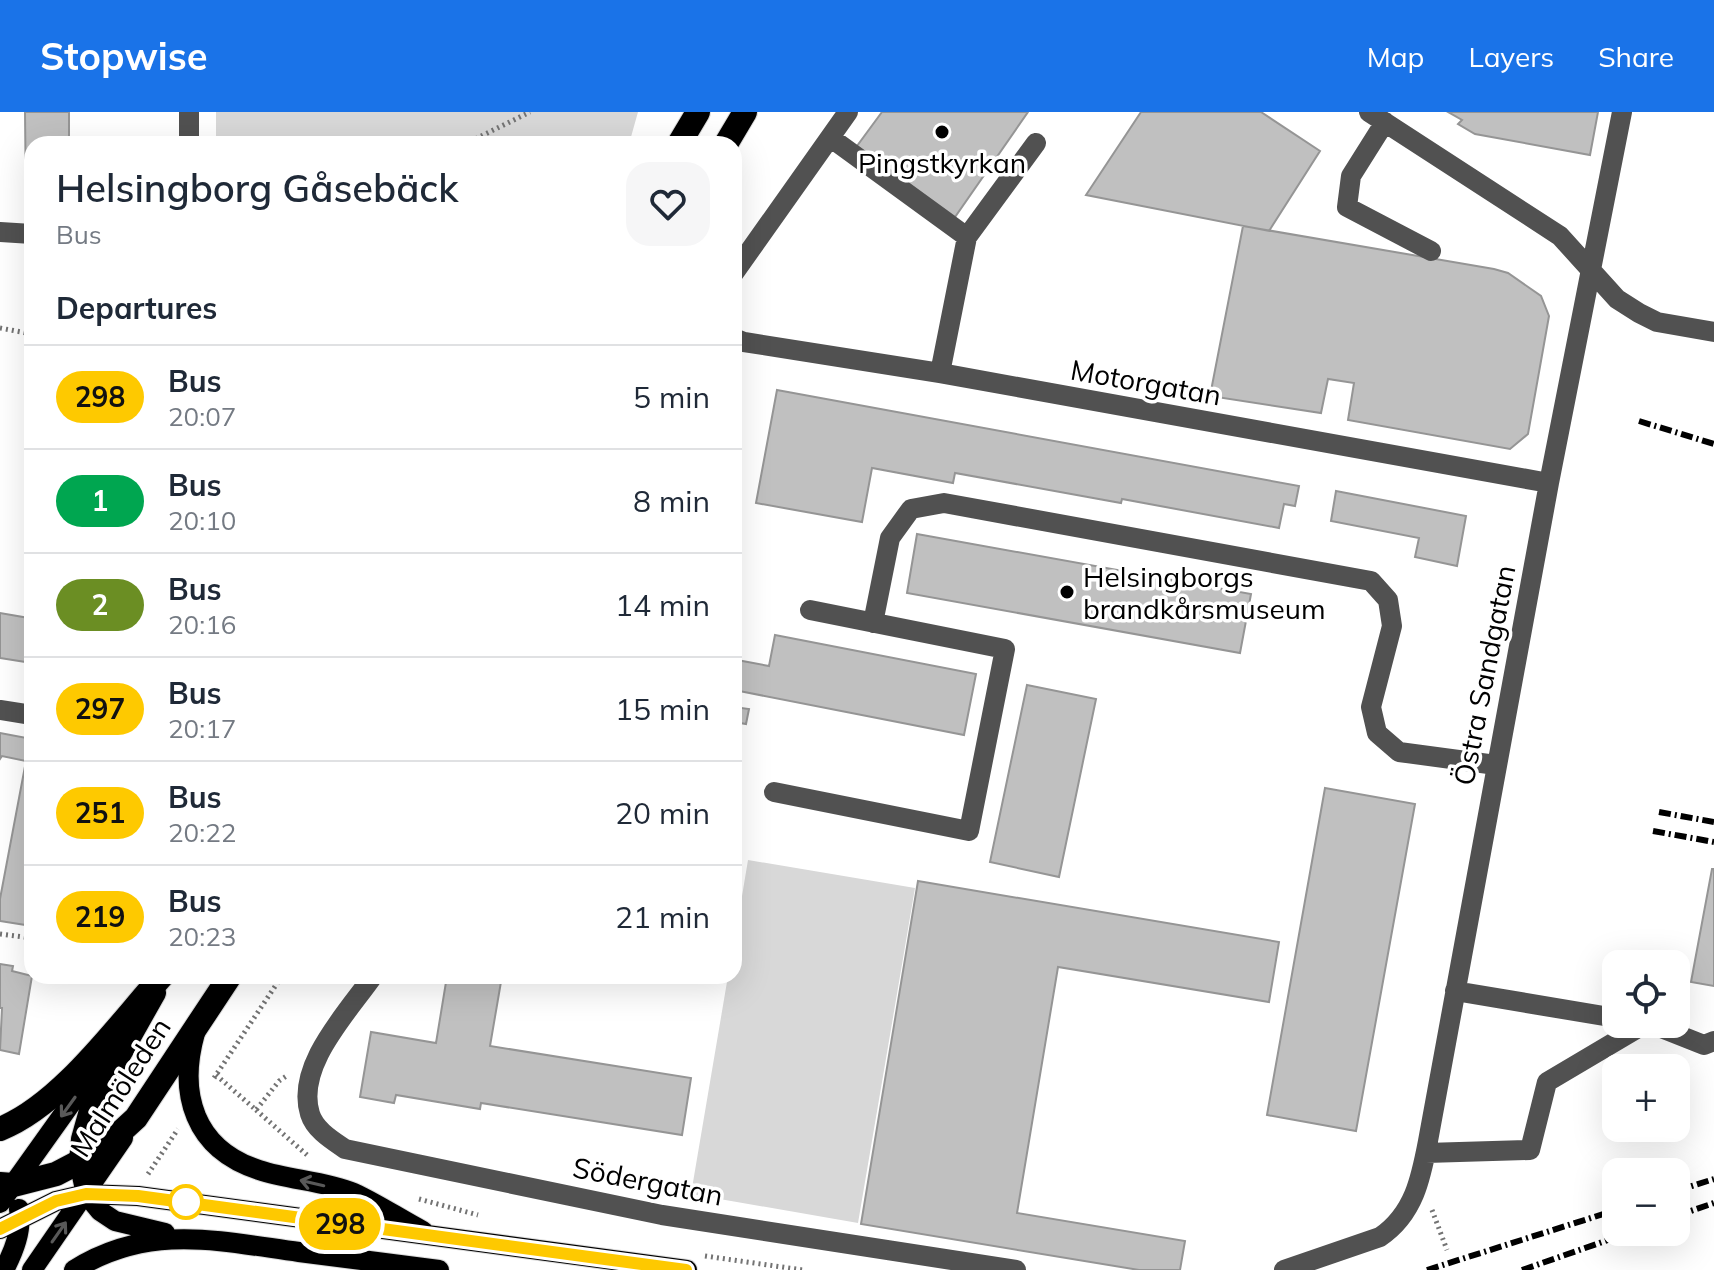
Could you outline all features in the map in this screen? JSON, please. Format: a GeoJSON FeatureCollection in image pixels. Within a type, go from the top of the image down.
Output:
{"type":"FeatureCollection","features":[{"type":"Feature","properties":{"kind":"highway"},"geometry":{"type":"LineString","coordinates":[[684,136],[698,112]]}},
{"type":"Feature","properties":{"kind":"highway"},"geometry":{"type":"LineString","coordinates":[[731,136],[745,112]]}},
{"type":"Feature","properties":{"kind":"highway"},"geometry":{"type":"LineString","coordinates":[[0,1129],[14,1124],[43,1103],[73,1076],[157,984]]}},
{"type":"Feature","properties":{"kind":"highway","name":"Malmöleden"},"geometry":{"type":"LineString","coordinates":[[136,1118],[225,984]]}},
{"type":"Feature","properties":{"kind":"highway"},"geometry":{"type":"LineString","coordinates":[[3,1186],[56,1174],[100,1151],[136,1118]]}},
{"type":"Feature","properties":{"kind":"main road","name":"Malmöleden"},"geometry":{"type":"LineString","coordinates":[[3,1186],[158,984]]}},
{"type":"Feature","properties":{"kind":"main road"},"geometry":{"type":"LineString","coordinates":[[160,984],[88,1114],[81,1139],[79,1162],[86,1194],[100,1211],[134,1228],[188,1238],[439,1270]]}},
{"type":"Feature","properties":{"kind":"main road"},"geometry":{"type":"LineString","coordinates":[[197,1025],[189,1071],[192,1108],[199,1125],[219,1148],[239,1162],[259,1170],[352,1192],[434,1237]]}},
{"type":"Feature","properties":{"kind":"main road","name":"Malmöleden"},"geometry":{"type":"LineString","coordinates":[[32,1270],[136,1118]]}},
{"type":"Feature","properties":{"kind":"main road"},"geometry":{"type":"LineString","coordinates":[[3,1186],[20,1218],[15,1245],[4,1270]]}},
{"type":"Feature","properties":{"kind":"main road"},"geometry":{"type":"LineString","coordinates":[[0,1229],[56,1201],[86,1194],[162,1199],[434,1237],[693,1263]]}},
{"type":"Feature","properties":{"kind":"main road"},"geometry":{"type":"LineString","coordinates":[[74,1270],[94,1257],[132,1244],[188,1238]]}},
{"type":"Feature","properties":{"kind":"street"},"geometry":{"type":"LineString","coordinates":[[189,112],[189,136]]}},
{"type":"Feature","properties":{"kind":"street"},"geometry":{"type":"LineString","coordinates":[[742,262],[848,112]]}},
{"type":"Feature","properties":{"kind":"street","name":"Östra Sandgatan"},"geometry":{"type":"LineString","coordinates":[[1284,1270],[1380,1237],[1394,1228],[1415,1195],[1426,1153],[1549,483],[1622,112]]}},
{"type":"Feature","properties":{"kind":"street"},"geometry":{"type":"LineString","coordinates":[[1431,251],[1347,207],[1351,176],[1377,117],[1560,236],[1617,299],[1657,322],[1714,332]]}},
{"type":"Feature","properties":{"kind":"street"},"geometry":{"type":"LineString","coordinates":[[831,138],[967,237]]}},
{"type":"Feature","properties":{"kind":"street"},"geometry":{"type":"LineString","coordinates":[[940,373],[967,237],[1036,143]]}},
{"type":"Feature","properties":{"kind":"street"},"geometry":{"type":"LineString","coordinates":[[0,232],[24,234]]}},
{"type":"Feature","properties":{"kind":"street","name":"Motorgatan"},"geometry":{"type":"LineString","coordinates":[[742,341],[940,373],[1549,483]]}},
{"type":"Feature","properties":{"kind":"street"},"geometry":{"type":"LineString","coordinates":[[873,623],[890,538],[911,509],[944,503],[1371,581],[1388,600],[1392,626],[1371,707],[1377,733],[1399,752],[1496,765]]}},
{"type":"Feature","properties":{"kind":"street"},"geometry":{"type":"LineString","coordinates":[[774,792],[969,831],[1005,649],[810,610]]}},
{"type":"Feature","properties":{"kind":"street"},"geometry":{"type":"LineString","coordinates":[[0,710],[24,714]]}},
{"type":"Feature","properties":{"kind":"street"},"geometry":{"type":"LineString","coordinates":[[315,1057],[367,984]]}},
{"type":"Feature","properties":{"kind":"street"},"geometry":{"type":"LineString","coordinates":[[1455,991],[1602,1016]]}},
{"type":"Feature","properties":{"kind":"street"},"geometry":{"type":"LineString","coordinates":[[1426,1153],[1530,1150],[1547,1082],[1624,1038]]}},
{"type":"Feature","properties":{"kind":"street"},"geometry":{"type":"LineString","coordinates":[[1685,1038],[1704,1045],[1714,1041]]}},
{"type":"Feature","properties":{"kind":"street","name":"Södergatan"},"geometry":{"type":"LineString","coordinates":[[315,1057],[308,1090],[310,1115],[325,1136],[345,1149],[662,1215],[1016,1270]]}},
{"type":"Feature","properties":{"kind":"path"},"geometry":{"type":"LineString","coordinates":[[481,136],[530,112]]}},
{"type":"Feature","properties":{"kind":"path"},"geometry":{"type":"LineString","coordinates":[[0,328],[24,332]]}},
{"type":"Feature","properties":{"kind":"path"},"geometry":{"type":"LineString","coordinates":[[0,934],[24,937]]}},
{"type":"Feature","properties":{"kind":"path"},"geometry":{"type":"LineString","coordinates":[[256,1110],[279,1081],[315,1057]]}},
{"type":"Feature","properties":{"kind":"path"},"geometry":{"type":"LineString","coordinates":[[216,1075],[313,1162]]}},
{"type":"Feature","properties":{"kind":"path"},"geometry":{"type":"LineString","coordinates":[[410,1196],[481,1215]]}},
{"type":"Feature","properties":{"kind":"path"},"geometry":{"type":"LineString","coordinates":[[1432,1209],[1447,1250]]}},
{"type":"Feature","properties":{"kind":"path"},"geometry":{"type":"LineString","coordinates":[[693,1263],[803,1270]]}},
{"type":"Feature","properties":{"kind":"shaded area"},"geometry":{"type":"Polygon","coordinates":[[[216,112],[638,112],[631,136],[216,136],[216,112]]]}},
{"type":"Feature","properties":{"kind":"shaded area"},"geometry":{"type":"Polygon","coordinates":[[[748,860],[915,888],[858,1223],[691,1194],[727,984],[742,984],[742,896],[748,860]]]}},
{"type":"Feature","properties":{"kind":"building"},"geometry":{"type":"Polygon","coordinates":[[[25,112],[69,112],[69,136],[25,136],[25,112]]]}},
{"type":"Feature","properties":{"kind":"building"},"geometry":{"type":"Polygon","coordinates":[[[882,112],[1028,112],[955,217],[857,146],[882,112]]]}},
{"type":"Feature","properties":{"kind":"building"},"geometry":{"type":"Polygon","coordinates":[[[1141,112],[1261,112],[1320,151],[1269,231],[1086,195],[1141,112]]]}},
{"type":"Feature","properties":{"kind":"building"},"geometry":{"type":"Polygon","coordinates":[[[1448,112],[1598,112],[1590,155],[1475,134],[1458,124],[1462,120],[1448,112]]]}},
{"type":"Feature","properties":{"kind":"building"},"geometry":{"type":"Polygon","coordinates":[[[1243,226],[1494,269],[1508,273],[1541,296],[1549,316],[1528,434],[1510,449],[1348,420],[1354,383],[1328,379],[1321,413],[1210,396],[1243,226]]]}},
{"type":"Feature","properties":{"kind":"building"},"geometry":{"type":"Polygon","coordinates":[[[777,390],[1299,486],[1295,506],[1284,504],[1279,528],[955,473],[953,483],[872,468],[862,522],[756,503],[777,390]]]}},
{"type":"Feature","properties":{"kind":"building"},"geometry":{"type":"Polygon","coordinates":[[[1336,491],[1466,516],[1457,566],[1415,557],[1419,538],[1331,521],[1336,491]]]}},
{"type":"Feature","properties":{"kind":"building"},"geometry":{"type":"Polygon","coordinates":[[[917,534],[1251,594],[1240,653],[907,593],[917,534]]]}},
{"type":"Feature","properties":{"kind":"building"},"geometry":{"type":"Polygon","coordinates":[[[0,613],[24,617],[24,662],[0,658],[0,613]]]}},
{"type":"Feature","properties":{"kind":"building"},"geometry":{"type":"Polygon","coordinates":[[[775,635],[976,674],[964,735],[742,692],[742,661],[769,666],[775,635]]]}},
{"type":"Feature","properties":{"kind":"building"},"geometry":{"type":"Polygon","coordinates":[[[1027,685],[1096,699],[1059,877],[990,862],[1027,685]]]}},
{"type":"Feature","properties":{"kind":"building"},"geometry":{"type":"Polygon","coordinates":[[[742,708],[749,709],[746,724],[742,723],[742,708]]]}},
{"type":"Feature","properties":{"kind":"building"},"geometry":{"type":"Polygon","coordinates":[[[0,733],[24,738],[24,761],[2,756],[0,759],[0,733]]]}},
{"type":"Feature","properties":{"kind":"building"},"geometry":{"type":"Polygon","coordinates":[[[24,772],[24,925],[0,921],[0,899],[24,772]]]}},
{"type":"Feature","properties":{"kind":"building"},"geometry":{"type":"Polygon","coordinates":[[[1325,788],[1415,804],[1356,1131],[1267,1115],[1325,788]]]}},
{"type":"Feature","properties":{"kind":"building"},"geometry":{"type":"Polygon","coordinates":[[[1714,869],[1714,986],[1691,982],[1714,869]]]}},
{"type":"Feature","properties":{"kind":"building"},"geometry":{"type":"Polygon","coordinates":[[[918,881],[1279,942],[1269,1002],[1058,967],[1017,1213],[1185,1241],[1180,1270],[1139,1270],[861,1224],[918,881]]]}},
{"type":"Feature","properties":{"kind":"building"},"geometry":{"type":"Polygon","coordinates":[[[0,964],[13,966],[12,971],[24,974],[24,984],[31,984],[19,1054],[0,1050],[0,964]]]}},
{"type":"Feature","properties":{"kind":"building"},"geometry":{"type":"Polygon","coordinates":[[[446,984],[501,984],[490,1046],[691,1078],[682,1135],[481,1103],[480,1109],[396,1095],[394,1103],[360,1097],[371,1032],[436,1043],[446,984]]]}},
{"type":"Feature","properties":{"kind":"railway"},"geometry":{"type":"LineString","coordinates":[[1639,421],[1714,444]]}},
{"type":"Feature","properties":{"kind":"railway"},"geometry":{"type":"LineString","coordinates":[[1659,812],[1714,822]]}},
{"type":"Feature","properties":{"kind":"railway"},"geometry":{"type":"LineString","coordinates":[[1653,831],[1714,842]]}},
{"type":"Feature","properties":{"kind":"railway"},"geometry":{"type":"LineString","coordinates":[[1690,1187],[1714,1179]]}},
{"type":"Feature","properties":{"kind":"railway"},"geometry":{"type":"LineString","coordinates":[[1690,1211],[1714,1203]]}},
{"type":"Feature","properties":{"kind":"railway"},"geometry":{"type":"LineString","coordinates":[[1427,1270],[1602,1214]]}},
{"type":"Feature","properties":{"kind":"railway"},"geometry":{"type":"LineString","coordinates":[[1522,1270],[1602,1242]]}},
{"type":"Feature","properties":{"kind":"bus line","name":"298"},"geometry":{"type":"LineString","coordinates":[[0,1229],[56,1201],[86,1194],[138,1196],[686,1270]]}},
{"type":"Feature","properties":{"kind":"place","name":"Pingstkyrkan"},"geometry":{"type":"Point","coordinates":[942,132]}},
{"type":"Feature","properties":{"kind":"place","name":"Helsingborgs brandkårsmuseum"},"geometry":{"type":"Point","coordinates":[1067,592]}}]}
